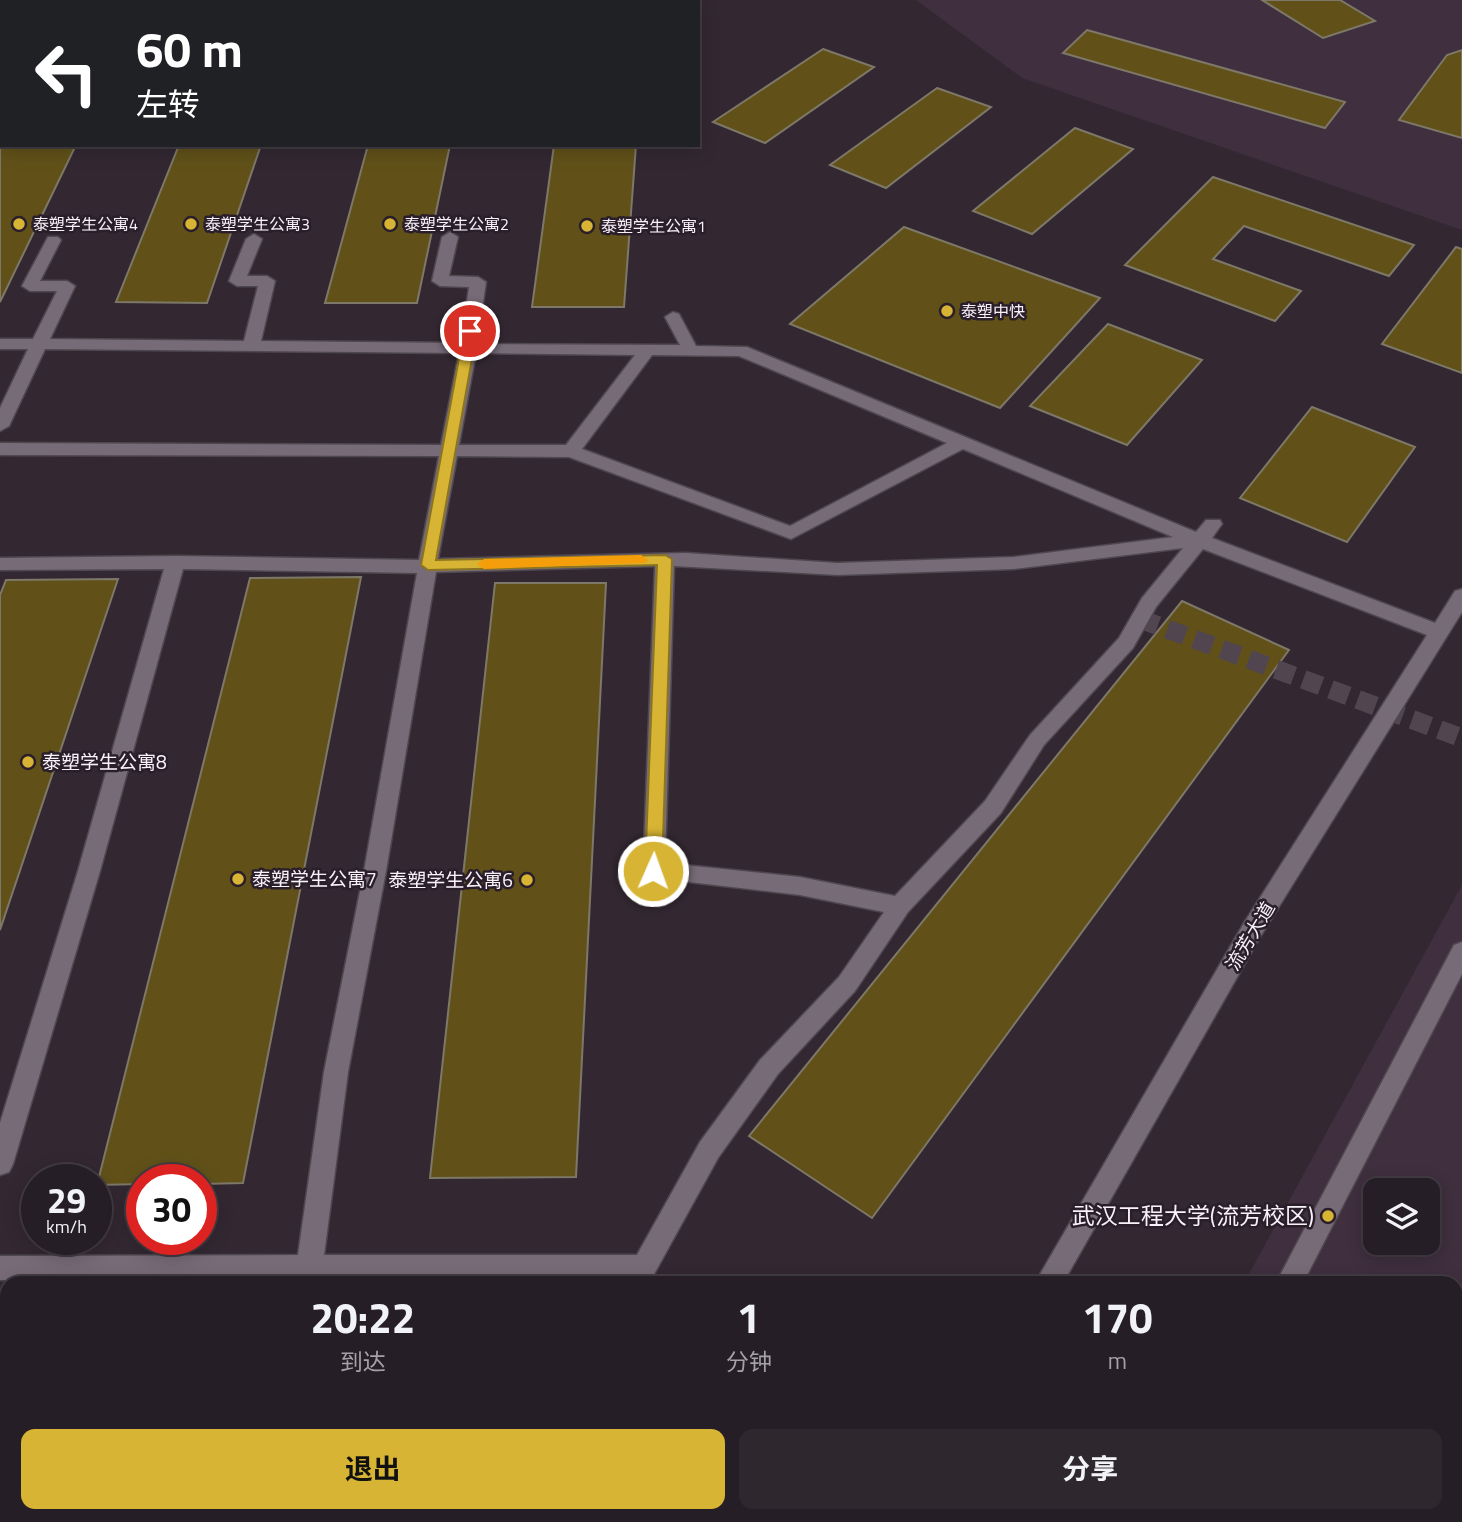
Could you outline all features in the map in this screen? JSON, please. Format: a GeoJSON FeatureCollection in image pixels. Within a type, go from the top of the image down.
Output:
{"type":"FeatureCollection","features":[{"type":"Feature","properties":{"kind":"street"},"geometry":{"type":"LineString","coordinates":[[309,1267],[336,1072],[375,871],[478,282],[440,281],[450,237]]}},
{"type":"Feature","properties":{"kind":"street"},"geometry":{"type":"LineString","coordinates":[[251,346],[267,281],[237,281],[254,239]]}},
{"type":"Feature","properties":{"kind":"street"},"geometry":{"type":"LineString","coordinates":[[0,426],[66,286],[30,286],[53,240]]}},
{"type":"Feature","properties":{"kind":"street"},"geometry":{"type":"LineString","coordinates":[[673,317],[691,351]]}},
{"type":"Feature","properties":{"kind":"street"},"geometry":{"type":"LineString","coordinates":[[0,344],[741,351],[962,442],[1206,532],[1439,632]]}},
{"type":"Feature","properties":{"kind":"street"},"geometry":{"type":"LineString","coordinates":[[571,451],[647,350]]}},
{"type":"Feature","properties":{"kind":"street"},"geometry":{"type":"LineString","coordinates":[[0,449],[571,451],[792,533],[962,442]]}},
{"type":"Feature","properties":{"kind":"street"},"geometry":{"type":"LineString","coordinates":[[0,564],[176,562],[428,565],[665,559],[739,561],[837,569],[1014,563],[1206,532]]}},
{"type":"Feature","properties":{"kind":"street"},"geometry":{"type":"LineString","coordinates":[[0,1268],[644,1267],[709,1150],[769,1067],[847,984],[900,906],[993,807],[1037,740],[1126,643],[1149,603],[1206,532]]}},
{"type":"Feature","properties":{"kind":"street"},"geometry":{"type":"LineString","coordinates":[[665,559],[653,871],[800,886],[900,906]]}},
{"type":"Feature","properties":{"kind":"street"},"geometry":{"type":"LineString","coordinates":[[0,1164],[89,871],[176,562]]}},
{"type":"Feature","properties":{"kind":"street","name":"流芳大道"},"geometry":{"type":"LineString","coordinates":[[1052,1276],[1252,930],[1462,596]]}},
{"type":"Feature","properties":{"kind":"street"},"geometry":{"type":"LineString","coordinates":[[1293,1276],[1462,952]]}},
{"type":"Feature","properties":{"kind":"shaded area"},"geometry":{"type":"Polygon","coordinates":[[[916,0],[1462,0],[1462,230],[1022,78],[916,0]]]}},
{"type":"Feature","properties":{"kind":"shaded area","name":"武汉工程大学(流芳校区)"},"geometry":{"type":"Polygon","coordinates":[[[1462,885],[1462,1276],[1248,1276],[1462,885]]]}},
{"type":"Feature","properties":{"kind":"building"},"geometry":{"type":"Polygon","coordinates":[[[1262,0],[1340,0],[1375,21],[1323,38],[1262,0]]]}},
{"type":"Feature","properties":{"kind":"building"},"geometry":{"type":"Polygon","coordinates":[[[1087,30],[1345,102],[1325,128],[1063,53],[1087,30]]]}},
{"type":"Feature","properties":{"kind":"building"},"geometry":{"type":"Polygon","coordinates":[[[823,49],[874,67],[765,143],[713,122],[823,49]]]}},
{"type":"Feature","properties":{"kind":"building"},"geometry":{"type":"Polygon","coordinates":[[[1462,50],[1462,138],[1399,120],[1447,55],[1462,50]]]}},
{"type":"Feature","properties":{"kind":"building"},"geometry":{"type":"Polygon","coordinates":[[[937,88],[991,107],[886,188],[830,165],[937,88]]]}},
{"type":"Feature","properties":{"kind":"building"},"geometry":{"type":"Polygon","coordinates":[[[1075,128],[1133,149],[1032,234],[973,211],[1075,128]]]}},
{"type":"Feature","properties":{"kind":"building","name":"泰塑学生公寓4"},"geometry":{"type":"Polygon","coordinates":[[[0,147],[75,147],[0,302],[0,147]]]}},
{"type":"Feature","properties":{"kind":"building","name":"泰塑学生公寓3"},"geometry":{"type":"Polygon","coordinates":[[[178,147],[260,147],[207,303],[116,302],[178,147]]]}},
{"type":"Feature","properties":{"kind":"building","name":"泰塑学生公寓2"},"geometry":{"type":"Polygon","coordinates":[[[367,147],[450,147],[417,303],[325,303],[367,147]]]}},
{"type":"Feature","properties":{"kind":"building","name":"泰塑学生公寓1"},"geometry":{"type":"Polygon","coordinates":[[[554,147],[636,147],[624,307],[532,307],[554,147]]]}},
{"type":"Feature","properties":{"kind":"building"},"geometry":{"type":"Polygon","coordinates":[[[1213,177],[1414,245],[1389,276],[1244,226],[1213,259],[1301,291],[1275,321],[1125,265],[1213,177]]]}},
{"type":"Feature","properties":{"kind":"building","name":"泰塑中快"},"geometry":{"type":"Polygon","coordinates":[[[904,227],[1100,298],[1000,408],[790,324],[904,227]]]}},
{"type":"Feature","properties":{"kind":"building"},"geometry":{"type":"Polygon","coordinates":[[[1456,247],[1462,249],[1462,373],[1382,344],[1456,247]]]}},
{"type":"Feature","properties":{"kind":"building"},"geometry":{"type":"Polygon","coordinates":[[[1108,324],[1202,360],[1127,445],[1030,406],[1108,324]]]}},
{"type":"Feature","properties":{"kind":"building"},"geometry":{"type":"Polygon","coordinates":[[[1312,407],[1415,447],[1347,542],[1240,498],[1312,407]]]}},
{"type":"Feature","properties":{"kind":"building","name":"泰塑学生公寓7"},"geometry":{"type":"Polygon","coordinates":[[[361,577],[243,1183],[217,1184],[217,1164],[126,1164],[126,1184],[112,1185],[112,1164],[102,1164],[250,578],[361,577]]]}},
{"type":"Feature","properties":{"kind":"building","name":"泰塑学生公寓8"},"geometry":{"type":"Polygon","coordinates":[[[118,579],[0,930],[0,595],[6,580],[118,579]]]}},
{"type":"Feature","properties":{"kind":"building","name":"泰塑学生公寓6"},"geometry":{"type":"Polygon","coordinates":[[[495,583],[606,583],[576,1177],[430,1178],[495,583]]]}},
{"type":"Feature","properties":{"kind":"building"},"geometry":{"type":"Polygon","coordinates":[[[1182,601],[1289,650],[872,1218],[749,1136],[1182,601]]]}},
{"type":"Feature","properties":{"kind":"tunnel"},"geometry":{"type":"LineString","coordinates":[[1140,619],[1462,738]]}},
{"type":"Feature","properties":{"kind":"slow traffic"},"geometry":{"type":"LineString","coordinates":[[484,564],[641,560]]}},
{"type":"Feature","properties":{"kind":"place","name":"泰塑学生公寓4"},"geometry":{"type":"Point","coordinates":[19,224]}},
{"type":"Feature","properties":{"kind":"place","name":"泰塑学生公寓3"},"geometry":{"type":"Point","coordinates":[191,224]}},
{"type":"Feature","properties":{"kind":"place","name":"泰塑学生公寓2"},"geometry":{"type":"Point","coordinates":[390,224]}},
{"type":"Feature","properties":{"kind":"place","name":"泰塑学生公寓1"},"geometry":{"type":"Point","coordinates":[587,226]}},
{"type":"Feature","properties":{"kind":"place","name":"泰塑中快"},"geometry":{"type":"Point","coordinates":[947,311]}},
{"type":"Feature","properties":{"kind":"place","name":"泰塑学生公寓8"},"geometry":{"type":"Point","coordinates":[28,762]}},
{"type":"Feature","properties":{"kind":"place","name":"泰塑学生公寓7"},"geometry":{"type":"Point","coordinates":[238,879]}},
{"type":"Feature","properties":{"kind":"place","name":"泰塑学生公寓6"},"geometry":{"type":"Point","coordinates":[527,880]}},
{"type":"Feature","properties":{"kind":"place","name":"武汉工程大学(流芳校区)"},"geometry":{"type":"Point","coordinates":[1328,1216]}},
{"type":"Feature","properties":{"kind":"route"},"geometry":{"type":"LineString","coordinates":[[470,331],[428,565],[665,559],[653,871]]}}]}
